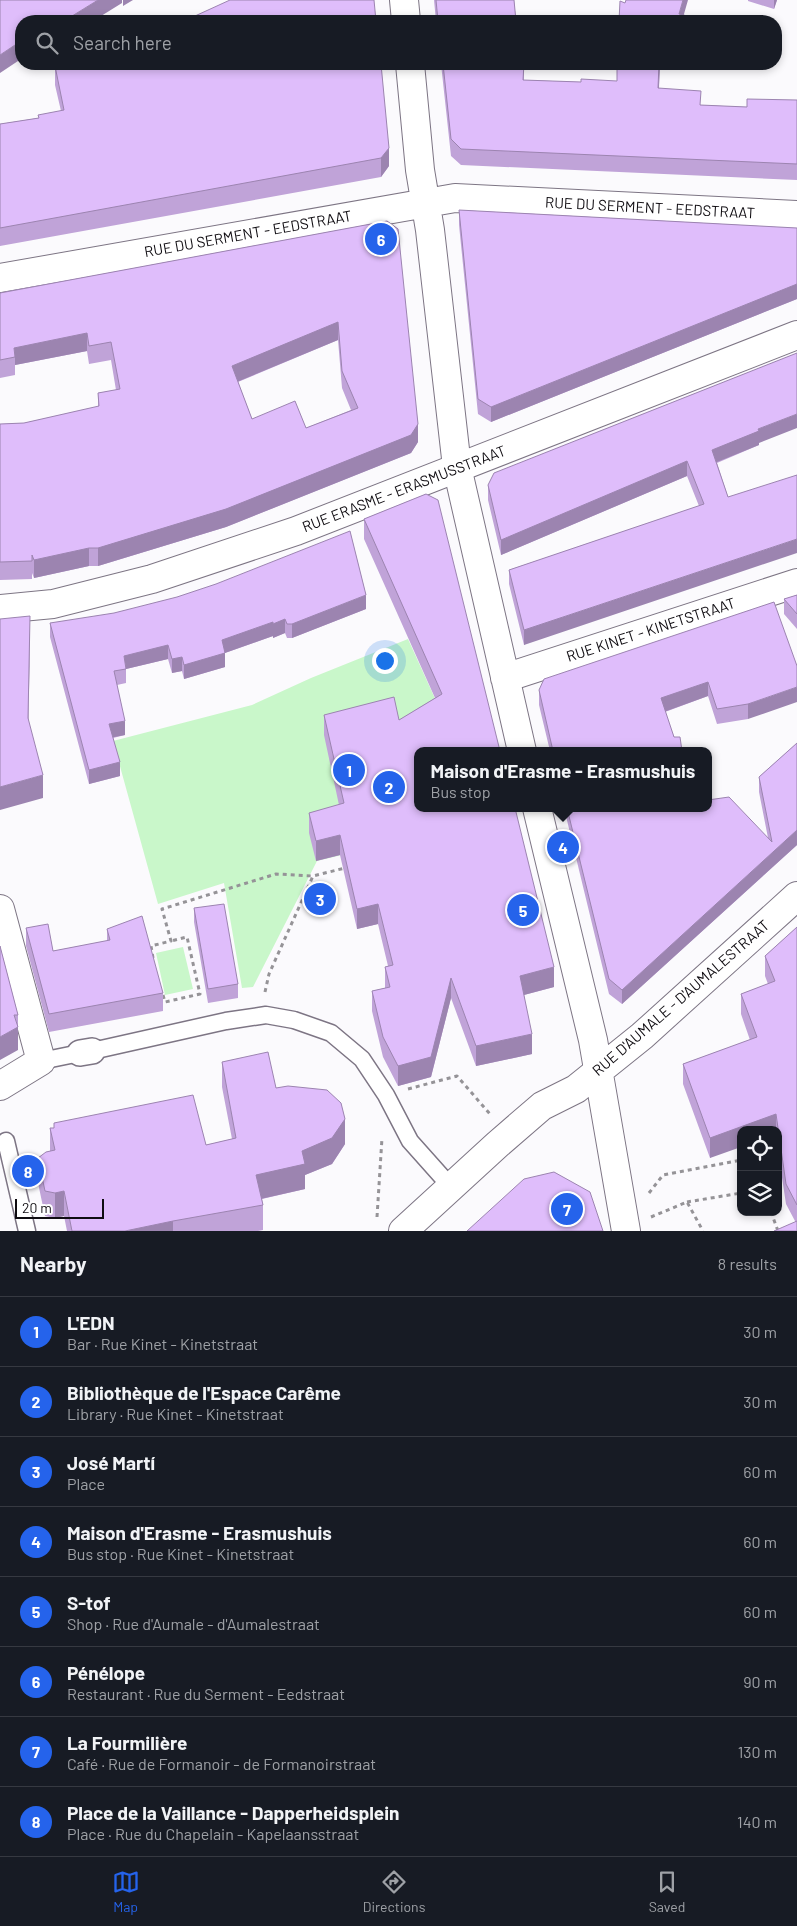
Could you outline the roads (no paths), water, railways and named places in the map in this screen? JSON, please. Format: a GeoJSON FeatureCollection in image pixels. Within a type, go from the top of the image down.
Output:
{"type":"FeatureCollection","features":[{"type":"Feature","properties":{"kind":"street"},"geometry":{"type":"LineString","coordinates":[[404,0],[405,15]]}},
{"type":"Feature","properties":{"kind":"street"},"geometry":{"type":"LineString","coordinates":[[411,70],[420,170],[457,467],[521,747]]}},
{"type":"Feature","properties":{"kind":"street","name":"RUE DU SERMENT - EEDSTRAAT"},"geometry":{"type":"LineString","coordinates":[[0,278],[455,198],[797,215]]}},
{"type":"Feature","properties":{"kind":"street","name":"RUE ERASME - ERASMUSSTRAAT"},"geometry":{"type":"LineString","coordinates":[[0,609],[53,604],[152,579],[296,531],[797,335]]}},
{"type":"Feature","properties":{"kind":"street","name":"RUE KINET - KINETSTRAAT"},"geometry":{"type":"LineString","coordinates":[[505,678],[797,582]]}},
{"type":"Feature","properties":{"kind":"street"},"geometry":{"type":"LineString","coordinates":[[537,812],[593,1040],[625,1228]]}},
{"type":"Feature","properties":{"kind":"street","name":"RUE D'AUMALE - D'AUMALESTRAAT"},"geometry":{"type":"LineString","coordinates":[[403,1231],[542,1106],[576,1089],[642,1036],[797,896]]}},
{"type":"Feature","properties":{"kind":"street"},"geometry":{"type":"LineString","coordinates":[[0,909],[41,1061],[0,1086]]}},
{"type":"Feature","properties":{"kind":"lane"},"geometry":{"type":"LineString","coordinates":[[41,1061],[226,1021],[266,1015],[294,1020],[331,1033],[362,1059],[386,1095],[410,1141],[451,1187]]}},
{"type":"Feature","properties":{"kind":"lane"},"geometry":{"type":"LineString","coordinates":[[6,1141],[27,1231]]}},
{"type":"Feature","properties":{"kind":"place","name":"Pénélope"},"geometry":{"type":"Point","coordinates":[381,239]}},
{"type":"Feature","properties":{"kind":"place","name":"L'EDN"},"geometry":{"type":"Point","coordinates":[349,770]}},
{"type":"Feature","properties":{"kind":"place","name":"Bibliothèque de l'Espace Carême"},"geometry":{"type":"Point","coordinates":[389,787]}},
{"type":"Feature","properties":{"kind":"place","name":"Maison d'Erasme - Erasmushuis"},"geometry":{"type":"Point","coordinates":[563,847]}},
{"type":"Feature","properties":{"kind":"place","name":"José Martí"},"geometry":{"type":"Point","coordinates":[320,899]}},
{"type":"Feature","properties":{"kind":"place","name":"S-tof"},"geometry":{"type":"Point","coordinates":[523,910]}},
{"type":"Feature","properties":{"kind":"place","name":"Place de la Vaillance - Dapperheidsplein"},"geometry":{"type":"Point","coordinates":[28,1171]}},
{"type":"Feature","properties":{"kind":"place","name":"La Fourmilière"},"geometry":{"type":"Point","coordinates":[567,1209]}}]}
